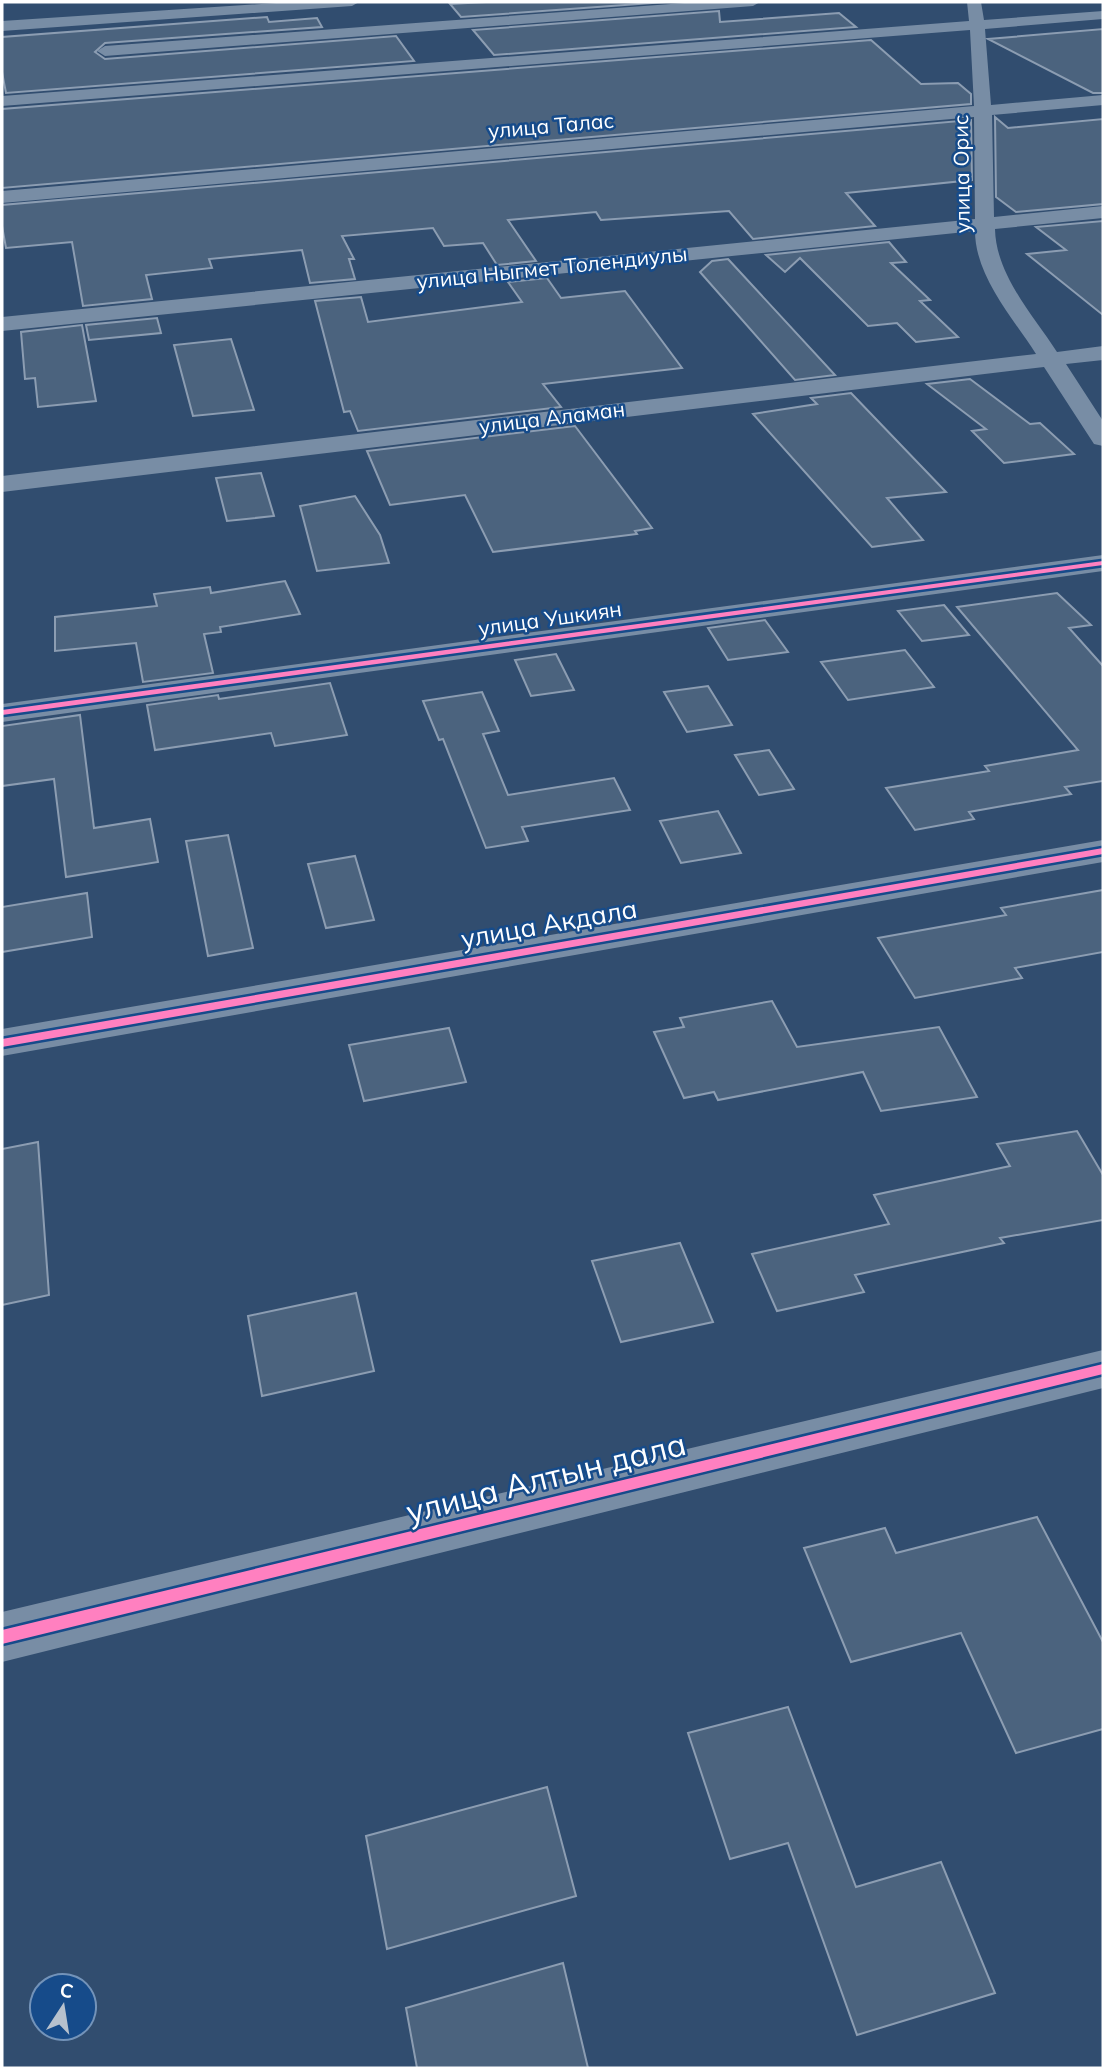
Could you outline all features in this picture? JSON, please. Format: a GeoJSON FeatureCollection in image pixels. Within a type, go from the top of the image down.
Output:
{"type":"FeatureCollection","features":[{"type":"Feature","properties":{"kind":"street"},"geometry":{"type":"LineString","coordinates":[[2,26],[352,2]]}},
{"type":"Feature","properties":{"kind":"street"},"geometry":{"type":"LineString","coordinates":[[105,51],[753,2]]}},
{"type":"Feature","properties":{"kind":"street","name":"улица Орис"},"geometry":{"type":"LineString","coordinates":[[974,2],[982,64],[985,241],[998,279],[1103,439]]}},
{"type":"Feature","properties":{"kind":"street"},"geometry":{"type":"LineString","coordinates":[[2,101],[1103,15]]}},
{"type":"Feature","properties":{"kind":"street","name":"улица Талас"},"geometry":{"type":"LineString","coordinates":[[2,197],[1103,100]]}},
{"type":"Feature","properties":{"kind":"street","name":"улица Ныгмет Толендиулы"},"geometry":{"type":"LineString","coordinates":[[2,324],[1103,212]]}},
{"type":"Feature","properties":{"kind":"street","name":"улица Аламан"},"geometry":{"type":"LineString","coordinates":[[2,484],[1103,353]]}},
{"type":"Feature","properties":{"kind":"street","name":"улица Ушкиян"},"geometry":{"type":"LineString","coordinates":[[2,713],[1103,563]]}},
{"type":"Feature","properties":{"kind":"street","name":"улица Акдала"},"geometry":{"type":"LineString","coordinates":[[2,1043],[1103,851]]}},
{"type":"Feature","properties":{"kind":"street","name":"улица Алтын дала"},"geometry":{"type":"LineString","coordinates":[[2,1637],[1103,1369]]}},
{"type":"Feature","properties":{"kind":"building"},"geometry":{"type":"Polygon","coordinates":[[[666,2],[461,17],[450,4],[666,2]]]}},
{"type":"Feature","properties":{"kind":"building"},"geometry":{"type":"Polygon","coordinates":[[[719,11],[720,22],[839,13],[856,27],[494,55],[473,30],[719,11]]]}},
{"type":"Feature","properties":{"kind":"building"},"geometry":{"type":"Polygon","coordinates":[[[267,17],[269,22],[317,18],[322,27],[105,43],[95,52],[105,59],[396,36],[414,61],[6,93],[2,72],[2,37],[267,17]]]}},
{"type":"Feature","properties":{"kind":"building"},"geometry":{"type":"Polygon","coordinates":[[[1103,29],[1103,93],[1093,93],[988,39],[1103,29]]]}},
{"type":"Feature","properties":{"kind":"building"},"geometry":{"type":"Polygon","coordinates":[[[871,40],[921,84],[958,83],[971,94],[971,104],[2,188],[2,109],[871,40]]]}},
{"type":"Feature","properties":{"kind":"building"},"geometry":{"type":"Polygon","coordinates":[[[995,117],[1008,128],[1103,119],[1103,204],[1016,212],[996,197],[995,117]]]}},
{"type":"Feature","properties":{"kind":"building"},"geometry":{"type":"Polygon","coordinates":[[[971,120],[972,180],[846,193],[875,226],[753,239],[729,211],[601,220],[596,212],[508,220],[536,261],[497,265],[483,243],[444,246],[433,228],[342,236],[354,259],[349,259],[355,279],[310,283],[302,250],[209,259],[212,268],[146,275],[152,299],[83,306],[72,242],[6,248],[2,226],[2,205],[971,120]]]}},
{"type":"Feature","properties":{"kind":"building"},"geometry":{"type":"Polygon","coordinates":[[[1103,221],[1103,315],[1027,254],[1066,250],[1036,227],[1103,221]]]}},
{"type":"Feature","properties":{"kind":"building"},"geometry":{"type":"Polygon","coordinates":[[[889,242],[906,262],[891,263],[930,300],[920,301],[958,337],[916,342],[897,323],[868,326],[800,258],[785,272],[766,255],[889,242]]]}},
{"type":"Feature","properties":{"kind":"building"},"geometry":{"type":"Polygon","coordinates":[[[728,259],[835,375],[795,380],[700,272],[712,261],[728,259]]]}},
{"type":"Feature","properties":{"kind":"building"},"geometry":{"type":"Polygon","coordinates":[[[547,278],[561,298],[625,291],[682,368],[543,384],[561,407],[358,431],[350,411],[344,412],[315,301],[361,297],[368,322],[522,302],[508,282],[547,278]]]}},
{"type":"Feature","properties":{"kind":"building"},"geometry":{"type":"Polygon","coordinates":[[[157,318],[161,333],[89,340],[86,325],[157,318]]]}},
{"type":"Feature","properties":{"kind":"building"},"geometry":{"type":"Polygon","coordinates":[[[82,325],[96,401],[38,407],[35,378],[25,379],[21,332],[82,325]]]}},
{"type":"Feature","properties":{"kind":"building"},"geometry":{"type":"Polygon","coordinates":[[[231,339],[254,410],[193,416],[174,345],[231,339]]]}},
{"type":"Feature","properties":{"kind":"building"},"geometry":{"type":"Polygon","coordinates":[[[970,379],[1030,424],[1040,423],[1074,454],[1004,463],[972,431],[986,429],[927,384],[970,379]]]}},
{"type":"Feature","properties":{"kind":"building"},"geometry":{"type":"Polygon","coordinates":[[[851,393],[946,492],[887,498],[923,540],[872,547],[753,414],[817,404],[811,398],[851,393]]]}},
{"type":"Feature","properties":{"kind":"building"},"geometry":{"type":"Polygon","coordinates":[[[575,426],[652,528],[635,531],[637,534],[493,552],[465,495],[390,505],[367,451],[575,426]]]}},
{"type":"Feature","properties":{"kind":"building"},"geometry":{"type":"Polygon","coordinates":[[[261,473],[274,516],[227,521],[216,478],[261,473]]]}},
{"type":"Feature","properties":{"kind":"building"},"geometry":{"type":"Polygon","coordinates":[[[355,496],[380,535],[389,563],[317,571],[300,506],[355,496]]]}},
{"type":"Feature","properties":{"kind":"building"},"geometry":{"type":"Polygon","coordinates":[[[285,581],[300,614],[220,627],[221,632],[204,634],[213,673],[143,682],[136,643],[55,651],[55,617],[157,606],[154,594],[210,587],[211,593],[285,581]]]}},
{"type":"Feature","properties":{"kind":"building"},"geometry":{"type":"Polygon","coordinates":[[[1057,593],[1091,625],[1069,628],[1103,666],[1103,781],[1065,787],[1071,794],[969,812],[974,819],[915,830],[886,788],[989,771],[985,766],[1078,750],[957,607],[1057,593]]]}},
{"type":"Feature","properties":{"kind":"building"},"geometry":{"type":"Polygon","coordinates":[[[944,605],[969,635],[922,641],[898,611],[944,605]]]}},
{"type":"Feature","properties":{"kind":"building"},"geometry":{"type":"Polygon","coordinates":[[[765,620],[788,652],[728,660],[708,628],[765,620]]]}},
{"type":"Feature","properties":{"kind":"building"},"geometry":{"type":"Polygon","coordinates":[[[905,650],[934,687],[848,700],[821,662],[905,650]]]}},
{"type":"Feature","properties":{"kind":"building"},"geometry":{"type":"Polygon","coordinates":[[[556,654],[574,690],[531,696],[515,660],[556,654]]]}},
{"type":"Feature","properties":{"kind":"building"},"geometry":{"type":"Polygon","coordinates":[[[330,683],[347,735],[275,746],[271,733],[155,750],[147,705],[218,695],[219,699],[330,683]]]}},
{"type":"Feature","properties":{"kind":"building"},"geometry":{"type":"Polygon","coordinates":[[[708,686],[732,725],[687,732],[664,692],[708,686]]]}},
{"type":"Feature","properties":{"kind":"building"},"geometry":{"type":"Polygon","coordinates":[[[482,692],[499,731],[483,734],[508,795],[614,778],[630,810],[522,827],[528,841],[486,848],[443,739],[439,740],[423,701],[482,692]]]}},
{"type":"Feature","properties":{"kind":"building"},"geometry":{"type":"Polygon","coordinates":[[[80,715],[94,828],[150,819],[158,862],[66,877],[54,779],[2,786],[2,726],[80,715]]]}},
{"type":"Feature","properties":{"kind":"building"},"geometry":{"type":"Polygon","coordinates":[[[769,750],[794,789],[759,795],[735,755],[769,750]]]}},
{"type":"Feature","properties":{"kind":"building"},"geometry":{"type":"Polygon","coordinates":[[[718,811],[741,853],[681,863],[660,821],[718,811]]]}},
{"type":"Feature","properties":{"kind":"building"},"geometry":{"type":"Polygon","coordinates":[[[228,835],[253,948],[208,956],[186,841],[228,835]]]}},
{"type":"Feature","properties":{"kind":"building"},"geometry":{"type":"Polygon","coordinates":[[[355,856],[374,920],[326,928],[308,864],[355,856]]]}},
{"type":"Feature","properties":{"kind":"building"},"geometry":{"type":"Polygon","coordinates":[[[1103,890],[1103,952],[1015,968],[1022,978],[915,998],[878,938],[1006,915],[1001,908],[1103,890]]]}},
{"type":"Feature","properties":{"kind":"building"},"geometry":{"type":"Polygon","coordinates":[[[87,893],[92,937],[2,952],[2,907],[87,893]]]}},
{"type":"Feature","properties":{"kind":"building"},"geometry":{"type":"Polygon","coordinates":[[[772,1001],[797,1047],[939,1027],[977,1097],[881,1111],[863,1072],[718,1100],[714,1092],[684,1098],[654,1032],[684,1027],[680,1018],[772,1001]]]}},
{"type":"Feature","properties":{"kind":"building"},"geometry":{"type":"Polygon","coordinates":[[[449,1028],[466,1082],[364,1101],[349,1045],[449,1028]]]}},
{"type":"Feature","properties":{"kind":"building"},"geometry":{"type":"Polygon","coordinates":[[[1077,1131],[1103,1175],[1103,1220],[1000,1238],[1004,1243],[855,1275],[864,1292],[777,1311],[752,1254],[889,1224],[874,1195],[1010,1166],[997,1144],[1077,1131]]]}},
{"type":"Feature","properties":{"kind":"building"},"geometry":{"type":"Polygon","coordinates":[[[38,1142],[49,1295],[2,1305],[2,1149],[38,1142]]]}},
{"type":"Feature","properties":{"kind":"building"},"geometry":{"type":"Polygon","coordinates":[[[680,1243],[713,1322],[621,1342],[592,1261],[680,1243]]]}},
{"type":"Feature","properties":{"kind":"building"},"geometry":{"type":"Polygon","coordinates":[[[356,1293],[374,1371],[262,1396],[248,1316],[356,1293]]]}},
{"type":"Feature","properties":{"kind":"building"},"geometry":{"type":"Polygon","coordinates":[[[1037,1517],[1103,1642],[1103,1729],[1016,1753],[961,1633],[851,1662],[804,1548],[885,1528],[896,1553],[1037,1517]]]}},
{"type":"Feature","properties":{"kind":"building"},"geometry":{"type":"Polygon","coordinates":[[[788,1707],[856,1887],[941,1862],[995,1993],[857,2035],[788,1843],[730,1859],[688,1733],[788,1707]]]}},
{"type":"Feature","properties":{"kind":"building"},"geometry":{"type":"Polygon","coordinates":[[[547,1787],[576,1896],[387,1949],[366,1836],[547,1787]]]}},
{"type":"Feature","properties":{"kind":"building"},"geometry":{"type":"Polygon","coordinates":[[[563,1963],[588,2068],[417,2068],[406,2008],[563,1963]]]}},
{"type":"Feature","properties":{"kind":"cycle path"},"geometry":{"type":"LineString","coordinates":[[2,713],[1103,563]]}},
{"type":"Feature","properties":{"kind":"cycle path"},"geometry":{"type":"LineString","coordinates":[[2,1043],[1103,851]]}},
{"type":"Feature","properties":{"kind":"cycle path"},"geometry":{"type":"LineString","coordinates":[[2,1637],[1103,1369]]}}]}
